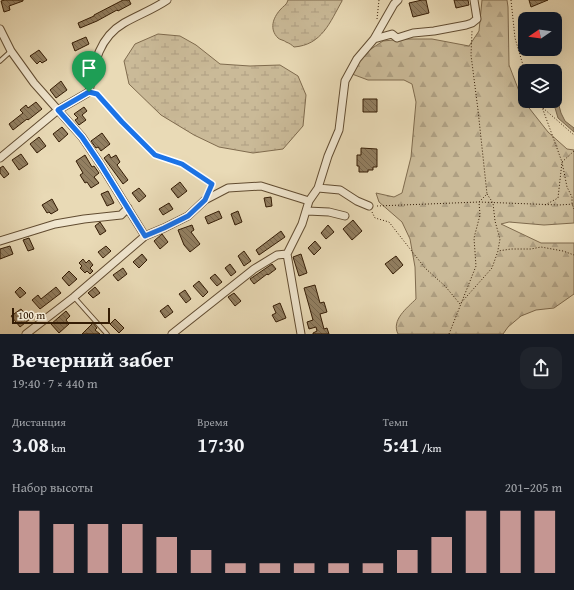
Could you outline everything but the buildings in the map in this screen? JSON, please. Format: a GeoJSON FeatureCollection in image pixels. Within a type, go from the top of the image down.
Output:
{"type":"FeatureCollection","features":[{"type":"Feature","properties":{"kind":"street"},"geometry":{"type":"LineString","coordinates":[[0,158],[58,110],[89,92],[94,63],[102,45],[109,36],[122,24],[167,0]]}},
{"type":"Feature","properties":{"kind":"street"},"geometry":{"type":"LineString","coordinates":[[301,334],[287,254],[302,224],[309,201],[318,188],[328,156],[339,130],[345,81],[358,58],[374,39],[394,4],[398,0]]}},
{"type":"Feature","properties":{"kind":"street"},"geometry":{"type":"LineString","coordinates":[[374,39],[392,34],[398,38],[413,33],[434,32],[472,23],[477,19],[474,0]]}},
{"type":"Feature","properties":{"kind":"street"},"geometry":{"type":"LineString","coordinates":[[0,29],[11,51],[34,83],[82,137],[145,236]]}},
{"type":"Feature","properties":{"kind":"street"},"geometry":{"type":"LineString","coordinates":[[26,334],[74,297],[145,236],[188,216],[205,200],[228,188],[261,186],[309,201]]}},
{"type":"Feature","properties":{"kind":"street"},"geometry":{"type":"LineString","coordinates":[[318,188],[340,190],[356,201],[368,206]]}},
{"type":"Feature","properties":{"kind":"street"},"geometry":{"type":"LineString","coordinates":[[0,241],[55,224],[120,215],[128,208]]}},
{"type":"Feature","properties":{"kind":"street"},"geometry":{"type":"LineString","coordinates":[[307,211],[329,212],[345,216]]}},
{"type":"Feature","properties":{"kind":"street"},"geometry":{"type":"LineString","coordinates":[[172,334],[254,269],[277,255],[287,254]]}},
{"type":"Feature","properties":{"kind":"lane"},"geometry":{"type":"LineString","coordinates":[[0,61],[11,51]]}},
{"type":"Feature","properties":{"kind":"lane"},"geometry":{"type":"LineString","coordinates":[[74,297],[107,334]]}},
{"type":"Feature","properties":{"kind":"path"},"geometry":{"type":"LineString","coordinates":[[511,0],[515,38],[523,64]]}},
{"type":"Feature","properties":{"kind":"path"},"geometry":{"type":"LineString","coordinates":[[460,304],[492,268],[498,251],[500,239],[494,221],[493,202],[487,194],[471,55],[472,23]]}},
{"type":"Feature","properties":{"kind":"path"},"geometry":{"type":"LineString","coordinates":[[89,92],[97,94],[155,155],[182,164],[212,184],[210,190]]}},
{"type":"Feature","properties":{"kind":"path"},"geometry":{"type":"LineString","coordinates":[[542,108],[562,162],[567,187],[573,198],[574,209]]}},
{"type":"Feature","properties":{"kind":"path"},"geometry":{"type":"LineString","coordinates":[[543,108],[574,135]]}},
{"type":"Feature","properties":{"kind":"path"},"geometry":{"type":"LineString","coordinates":[[545,205],[558,198],[562,162],[574,151]]}},
{"type":"Feature","properties":{"kind":"path"},"geometry":{"type":"LineString","coordinates":[[450,334],[460,304],[476,266],[474,238],[480,215],[479,202],[487,194]]}},
{"type":"Feature","properties":{"kind":"path"},"geometry":{"type":"LineString","coordinates":[[460,304],[425,268],[389,222],[375,218],[368,206],[479,202],[545,205],[573,204]]}},
{"type":"Feature","properties":{"kind":"path"},"geometry":{"type":"LineString","coordinates":[[498,251],[541,247],[563,251],[574,255]]}},
{"type":"Feature","properties":{"kind":"green space"},"geometry":{"type":"Polygon","coordinates":[[[288,0],[342,1],[329,24],[318,37],[312,42],[294,47],[278,38],[275,35],[273,27],[275,16],[288,0]]]}},
{"type":"Feature","properties":{"kind":"green space"},"geometry":{"type":"Polygon","coordinates":[[[482,0],[507,0],[509,65],[518,89],[518,108],[529,108],[548,132],[567,149],[574,150],[574,223],[544,225],[509,222],[501,224],[541,243],[574,243],[574,294],[554,308],[536,310],[521,316],[508,327],[503,334],[398,334],[396,329],[398,319],[416,299],[415,267],[410,239],[402,222],[379,202],[376,193],[394,197],[402,193],[411,157],[416,102],[412,84],[404,80],[368,80],[352,74],[356,65],[368,51],[383,41],[432,39],[469,46],[479,31],[482,0]]]}},
{"type":"Feature","properties":{"kind":"green space"},"geometry":{"type":"Polygon","coordinates":[[[158,34],[180,36],[196,45],[220,64],[250,66],[280,65],[298,76],[306,95],[303,126],[283,149],[253,153],[219,147],[194,135],[161,115],[129,84],[124,61],[135,44],[158,34]]]}},
{"type":"Feature","properties":{"kind":"shaded area"},"geometry":{"type":"Polygon","coordinates":[[[555,108],[560,108],[565,121],[574,128],[574,132],[558,118],[555,108]]]}},
{"type":"Feature","properties":{"kind":"route"},"geometry":{"type":"LineString","coordinates":[[89,92],[97,94],[155,155],[182,164],[212,184],[205,200],[188,216],[145,236],[82,137],[58,110],[89,92]]}}]}
